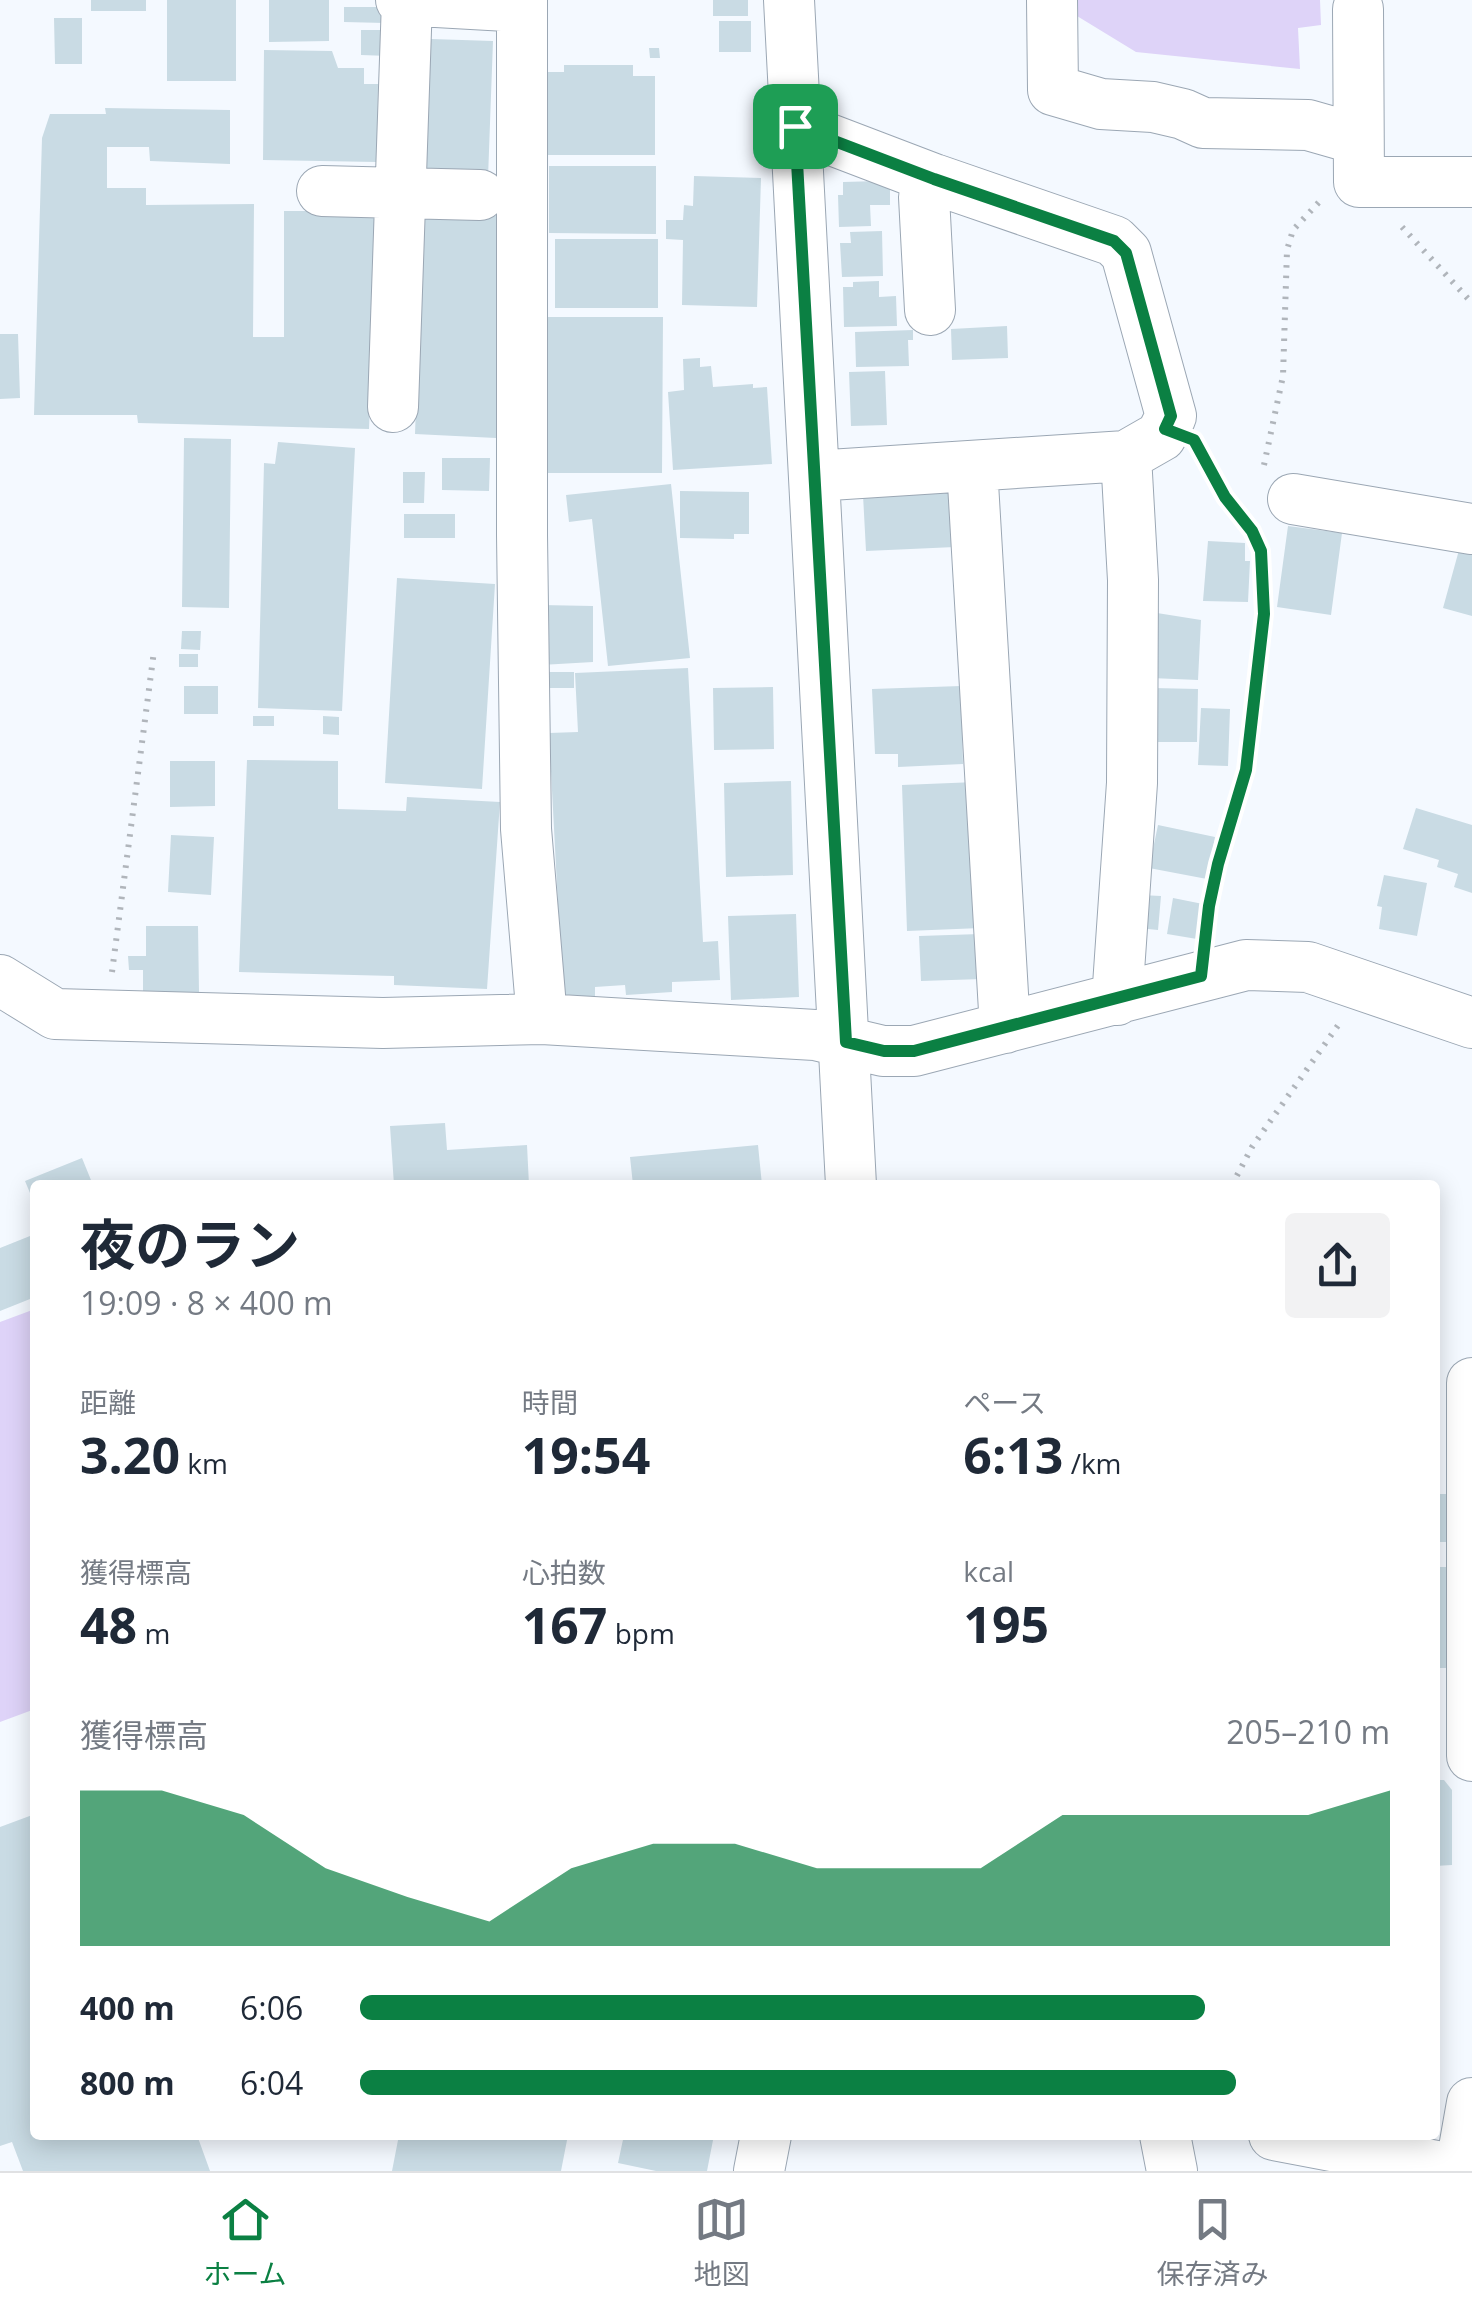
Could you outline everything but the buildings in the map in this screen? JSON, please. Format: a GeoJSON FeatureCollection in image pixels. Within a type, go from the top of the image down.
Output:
{"type":"FeatureCollection","features":[{"type":"Feature","properties":{"kind":"street"},"geometry":{"type":"LineString","coordinates":[[789,0],[851,1180]]}},
{"type":"Feature","properties":{"kind":"street"},"geometry":{"type":"LineString","coordinates":[[1052,0],[1053,90],[1101,104],[1168,110],[1203,123],[1308,125],[1361,168],[1472,182]]}},
{"type":"Feature","properties":{"kind":"street"},"geometry":{"type":"LineString","coordinates":[[393,407],[404,1],[522,3],[526,829],[542,1019]]}},
{"type":"Feature","properties":{"kind":"street"},"geometry":{"type":"LineString","coordinates":[[1358,9],[1361,168]]}},
{"type":"Feature","properties":{"kind":"street"},"geometry":{"type":"LineString","coordinates":[[795,126],[1114,241],[1126,253],[1171,416],[1145,443],[972,466],[814,476]]}},
{"type":"Feature","properties":{"kind":"street"},"geometry":{"type":"LineString","coordinates":[[930,310],[924,197],[934,179]]}},
{"type":"Feature","properties":{"kind":"street"},"geometry":{"type":"LineString","coordinates":[[322,191],[480,195]]}},
{"type":"Feature","properties":{"kind":"street"},"geometry":{"type":"LineString","coordinates":[[1117,1000],[1132,783],[1133,580],[1145,443]]}},
{"type":"Feature","properties":{"kind":"street"},"geometry":{"type":"LineString","coordinates":[[972,466],[1005,1028]]}},
{"type":"Feature","properties":{"kind":"street"},"geometry":{"type":"LineString","coordinates":[[1290,488],[1452,524]]}},
{"type":"Feature","properties":{"kind":"street"},"geometry":{"type":"LineString","coordinates":[[0,980],[55,1014],[384,1023],[542,1019],[814,1035],[884,1051],[914,1051],[1246,965],[1308,967],[1472,1023]]}},
{"type":"Feature","properties":{"kind":"street"},"geometry":{"type":"LineString","coordinates":[[1440,1747],[1472,1753],[1472,1383]]}},
{"type":"Feature","properties":{"kind":"street"},"geometry":{"type":"LineString","coordinates":[[1300,2140],[1461,2171],[1472,2103]]}},
{"type":"Feature","properties":{"kind":"street"},"geometry":{"type":"LineString","coordinates":[[759,2171],[765,2140]]}},
{"type":"Feature","properties":{"kind":"street"},"geometry":{"type":"LineString","coordinates":[[1165,2140],[1172,2171]]}},
{"type":"Feature","properties":{"kind":"path"},"geometry":{"type":"LineString","coordinates":[[1236,513],[1290,488],[1283,376],[1286,250],[1293,230],[1336,184],[1361,168],[1369,191],[1472,303]]}},
{"type":"Feature","properties":{"kind":"path"},"geometry":{"type":"LineString","coordinates":[[1145,443],[1194,440],[1261,551],[1264,614],[1246,770],[1218,864],[1201,976]]}},
{"type":"Feature","properties":{"kind":"path"},"geometry":{"type":"LineString","coordinates":[[106,1016],[154,651]]}},
{"type":"Feature","properties":{"kind":"path"},"geometry":{"type":"LineString","coordinates":[[1235,1180],[1252,1148],[1366,985]]}},
{"type":"Feature","properties":{"kind":"shaded area"},"geometry":{"type":"Polygon","coordinates":[[[1059,0],[1320,0],[1321,25],[1298,28],[1300,69],[1136,52],[1059,5],[1059,0]]]}},
{"type":"Feature","properties":{"kind":"shaded area"},"geometry":{"type":"Polygon","coordinates":[[[30,1311],[30,1711],[0,1722],[0,1322],[30,1311]]]}},
{"type":"Feature","properties":{"kind":"route"},"geometry":{"type":"LineString","coordinates":[[795,126],[1114,241],[1126,253],[1171,416],[1165,429],[1194,440],[1225,497],[1252,531],[1261,551],[1263,569],[1261,656],[1246,770],[1218,864],[1201,976],[914,1051],[884,1051],[846,1042],[795,126]]}}]}
